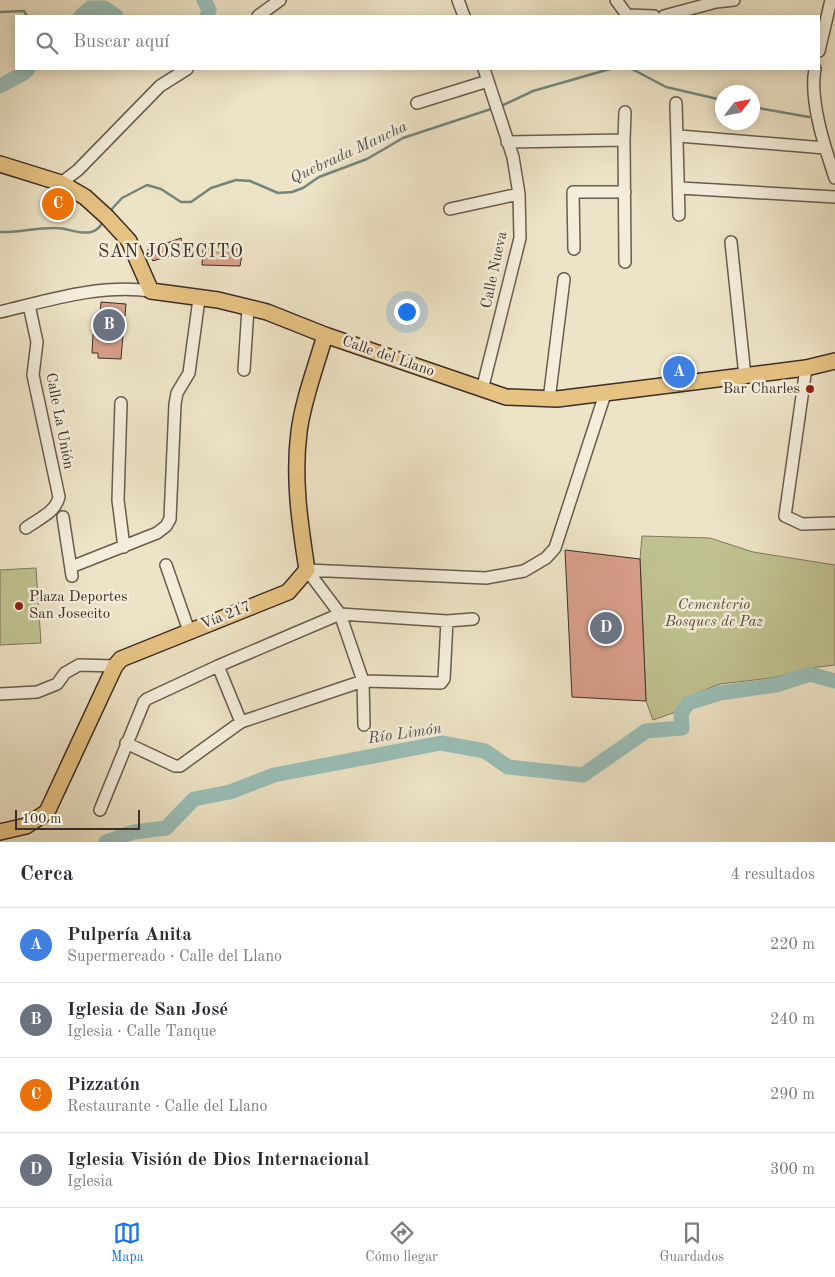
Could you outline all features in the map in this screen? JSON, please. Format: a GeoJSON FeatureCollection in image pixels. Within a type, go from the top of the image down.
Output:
{"type":"FeatureCollection","features":[{"type":"Feature","properties":{"kind":"main road"},"geometry":{"type":"LineString","coordinates":[[0,164],[61,183],[84,197],[123,234],[134,250],[151,291]]}},
{"type":"Feature","properties":{"kind":"main road","name":"Calle del Llano"},"geometry":{"type":"LineString","coordinates":[[151,291],[199,299],[218,300],[267,312],[325,335],[506,397],[549,400],[605,394],[806,368],[835,361]]}},
{"type":"Feature","properties":{"kind":"main road"},"geometry":{"type":"LineString","coordinates":[[307,570],[298,514],[296,473],[299,430],[325,335]]}},
{"type":"Feature","properties":{"kind":"main road","name":"Vía 217"},"geometry":{"type":"LineString","coordinates":[[115,666],[121,659],[288,592],[307,570]]}},
{"type":"Feature","properties":{"kind":"main road"},"geometry":{"type":"LineString","coordinates":[[0,832],[26,826],[47,812],[115,666]]}},
{"type":"Feature","properties":{"kind":"street"},"geometry":{"type":"LineString","coordinates":[[259,15],[280,0]]}},
{"type":"Feature","properties":{"kind":"street"},"geometry":{"type":"LineString","coordinates":[[458,0],[464,15]]}},
{"type":"Feature","properties":{"kind":"street"},"geometry":{"type":"LineString","coordinates":[[616,0],[626,15]]}},
{"type":"Feature","properties":{"kind":"street"},"geometry":{"type":"LineString","coordinates":[[668,15],[716,2],[734,0]]}},
{"type":"Feature","properties":{"kind":"street"},"geometry":{"type":"LineString","coordinates":[[820,46],[831,0]]}},
{"type":"Feature","properties":{"kind":"street"},"geometry":{"type":"LineString","coordinates":[[61,183],[78,170],[160,86],[185,70]]}},
{"type":"Feature","properties":{"kind":"street","name":"Calle Nueva"},"geometry":{"type":"LineString","coordinates":[[482,390],[520,238],[518,194],[512,157],[484,70]]}},
{"type":"Feature","properties":{"kind":"street"},"geometry":{"type":"LineString","coordinates":[[815,70],[817,104],[825,148],[835,178]]}},
{"type":"Feature","properties":{"kind":"street"},"geometry":{"type":"LineString","coordinates":[[417,103],[488,81]]}},
{"type":"Feature","properties":{"kind":"street"},"geometry":{"type":"LineString","coordinates":[[676,102],[679,136],[679,215]]}},
{"type":"Feature","properties":{"kind":"street"},"geometry":{"type":"LineString","coordinates":[[625,112],[625,262]]}},
{"type":"Feature","properties":{"kind":"street"},"geometry":{"type":"LineString","coordinates":[[679,136],[825,148]]}},
{"type":"Feature","properties":{"kind":"street"},"geometry":{"type":"LineString","coordinates":[[507,142],[624,140]]}},
{"type":"Feature","properties":{"kind":"street"},"geometry":{"type":"LineString","coordinates":[[680,188],[835,197]]}},
{"type":"Feature","properties":{"kind":"street"},"geometry":{"type":"LineString","coordinates":[[574,250],[573,192],[625,192]]}},
{"type":"Feature","properties":{"kind":"street"},"geometry":{"type":"LineString","coordinates":[[450,209],[518,194]]}},
{"type":"Feature","properties":{"kind":"street"},"geometry":{"type":"LineString","coordinates":[[731,242],[745,376]]}},
{"type":"Feature","properties":{"kind":"street"},"geometry":{"type":"LineString","coordinates":[[549,400],[564,279]]}},
{"type":"Feature","properties":{"kind":"street"},"geometry":{"type":"LineString","coordinates":[[0,312],[88,291],[128,288],[151,291]]}},
{"type":"Feature","properties":{"kind":"street"},"geometry":{"type":"LineString","coordinates":[[63,517],[72,572],[157,533],[166,526],[170,519],[175,404],[177,393],[188,373],[199,299]]}},
{"type":"Feature","properties":{"kind":"street","name":"Calle La Unión"},"geometry":{"type":"LineString","coordinates":[[26,528],[58,504],[59,497],[33,375],[37,342],[29,305]]}},
{"type":"Feature","properties":{"kind":"street"},"geometry":{"type":"LineString","coordinates":[[244,370],[248,308]]}},
{"type":"Feature","properties":{"kind":"street"},"geometry":{"type":"LineString","coordinates":[[806,368],[785,516],[802,524],[835,523]]}},
{"type":"Feature","properties":{"kind":"street"},"geometry":{"type":"LineString","coordinates":[[307,570],[486,578],[524,571],[546,558],[555,548],[605,394]]}},
{"type":"Feature","properties":{"kind":"street"},"geometry":{"type":"LineString","coordinates":[[121,403],[118,500],[124,547]]}},
{"type":"Feature","properties":{"kind":"street"},"geometry":{"type":"LineString","coordinates":[[166,565],[189,631]]}},
{"type":"Feature","properties":{"kind":"street"},"geometry":{"type":"LineString","coordinates":[[307,570],[340,614],[363,681],[364,725]]}},
{"type":"Feature","properties":{"kind":"street"},"geometry":{"type":"LineString","coordinates":[[100,810],[144,702],[218,666],[340,614],[447,621],[473,619]]}},
{"type":"Feature","properties":{"kind":"street"},"geometry":{"type":"LineString","coordinates":[[126,743],[176,766],[180,766],[241,722],[363,681],[441,684],[444,679],[447,621]]}},
{"type":"Feature","properties":{"kind":"street"},"geometry":{"type":"LineString","coordinates":[[0,694],[37,692],[57,684],[65,673],[79,665],[115,666]]}},
{"type":"Feature","properties":{"kind":"street"},"geometry":{"type":"LineString","coordinates":[[218,666],[241,722]]}},
{"type":"Feature","properties":{"kind":"green space","name":"Cementerio Bosques de Paz"},"geometry":{"type":"Polygon","coordinates":[[[642,536],[710,538],[753,552],[835,565],[835,665],[810,668],[772,678],[720,684],[684,698],[673,713],[653,720],[646,701],[640,559],[642,536]]]}},
{"type":"Feature","properties":{"kind":"green space","name":"Plaza Deportes San Josecito"},"geometry":{"type":"Polygon","coordinates":[[[36,568],[41,643],[0,645],[0,570],[36,568]]]}},
{"type":"Feature","properties":{"kind":"building"},"geometry":{"type":"Polygon","coordinates":[[[52,190],[64,196],[64,215],[53,216],[52,190]]]}},
{"type":"Feature","properties":{"kind":"building"},"geometry":{"type":"Polygon","coordinates":[[[181,238],[185,251],[153,261],[147,250],[181,238]]]}},
{"type":"Feature","properties":{"kind":"building"},"geometry":{"type":"Polygon","coordinates":[[[203,249],[243,249],[240,266],[202,265],[203,249]]]}},
{"type":"Feature","properties":{"kind":"building"},"geometry":{"type":"Polygon","coordinates":[[[101,302],[126,304],[125,316],[119,315],[118,335],[123,335],[121,359],[98,358],[98,353],[92,353],[93,334],[99,335],[101,302]]]}},
{"type":"Feature","properties":{"kind":"building"},"geometry":{"type":"Polygon","coordinates":[[[565,550],[640,559],[646,701],[572,697],[565,550]]]}},
{"type":"Feature","properties":{"kind":"waterway"},"geometry":{"type":"LineString","coordinates":[[204,0],[209,10],[207,15]]}},
{"type":"Feature","properties":{"kind":"waterway"},"geometry":{"type":"LineString","coordinates":[[82,15],[90,8],[104,8],[114,15]]}},
{"type":"Feature","properties":{"kind":"waterway"},"geometry":{"type":"LineString","coordinates":[[0,12],[24,11],[26,15]]}},
{"type":"Feature","properties":{"kind":"waterway"},"geometry":{"type":"LineString","coordinates":[[0,86],[27,70]]}},
{"type":"Feature","properties":{"kind":"waterway","name":"Quebrada Mancha"},"geometry":{"type":"LineString","coordinates":[[499,107],[533,91],[606,70]]}},
{"type":"Feature","properties":{"kind":"waterway","name":"Quebrada Mancha"},"geometry":{"type":"LineString","coordinates":[[634,70],[666,87],[715,98]]}},
{"type":"Feature","properties":{"kind":"waterway","name":"Quebrada Mancha"},"geometry":{"type":"LineString","coordinates":[[110,211],[122,198],[147,185],[161,189],[181,202],[191,202],[211,188],[236,180],[250,181],[278,193],[292,192],[303,188],[319,177],[367,159],[403,138],[494,108]]}},
{"type":"Feature","properties":{"kind":"waterway","name":"Quebrada Mancha"},"geometry":{"type":"LineString","coordinates":[[760,108],[809,117]]}},
{"type":"Feature","properties":{"kind":"waterway","name":"Quebrada Mancha"},"geometry":{"type":"LineString","coordinates":[[0,232],[60,228],[87,233],[97,230],[103,222]]}},
{"type":"Feature","properties":{"kind":"waterway","name":"Río Limón"},"geometry":{"type":"LineString","coordinates":[[106,842],[133,832],[166,828],[194,799],[230,792],[274,775],[441,743],[485,751],[508,767],[583,775],[646,731],[682,728],[681,714],[688,703],[720,693],[776,685],[810,674],[835,681]]}},
{"type":"Feature","properties":{"kind":"place","name":"Pizzatón"},"geometry":{"type":"Point","coordinates":[58,204]}},
{"type":"Feature","properties":{"kind":"place","name":"Iglesia de San José"},"geometry":{"type":"Point","coordinates":[109,325]}},
{"type":"Feature","properties":{"kind":"place","name":"Pulpería Anita"},"geometry":{"type":"Point","coordinates":[679,372]}},
{"type":"Feature","properties":{"kind":"place","name":"Bar Charles"},"geometry":{"type":"Point","coordinates":[810,389]}},
{"type":"Feature","properties":{"kind":"place","name":"Plaza Deportes San Josecito"},"geometry":{"type":"Point","coordinates":[19,606]}},
{"type":"Feature","properties":{"kind":"place","name":"Iglesia Visión de Dios Internacional"},"geometry":{"type":"Point","coordinates":[606,628]}},
{"type":"Feature","properties":{"kind":"district","name":"SAN JOSECITO"},"geometry":{"type":"Point","coordinates":[171,252]}}]}
